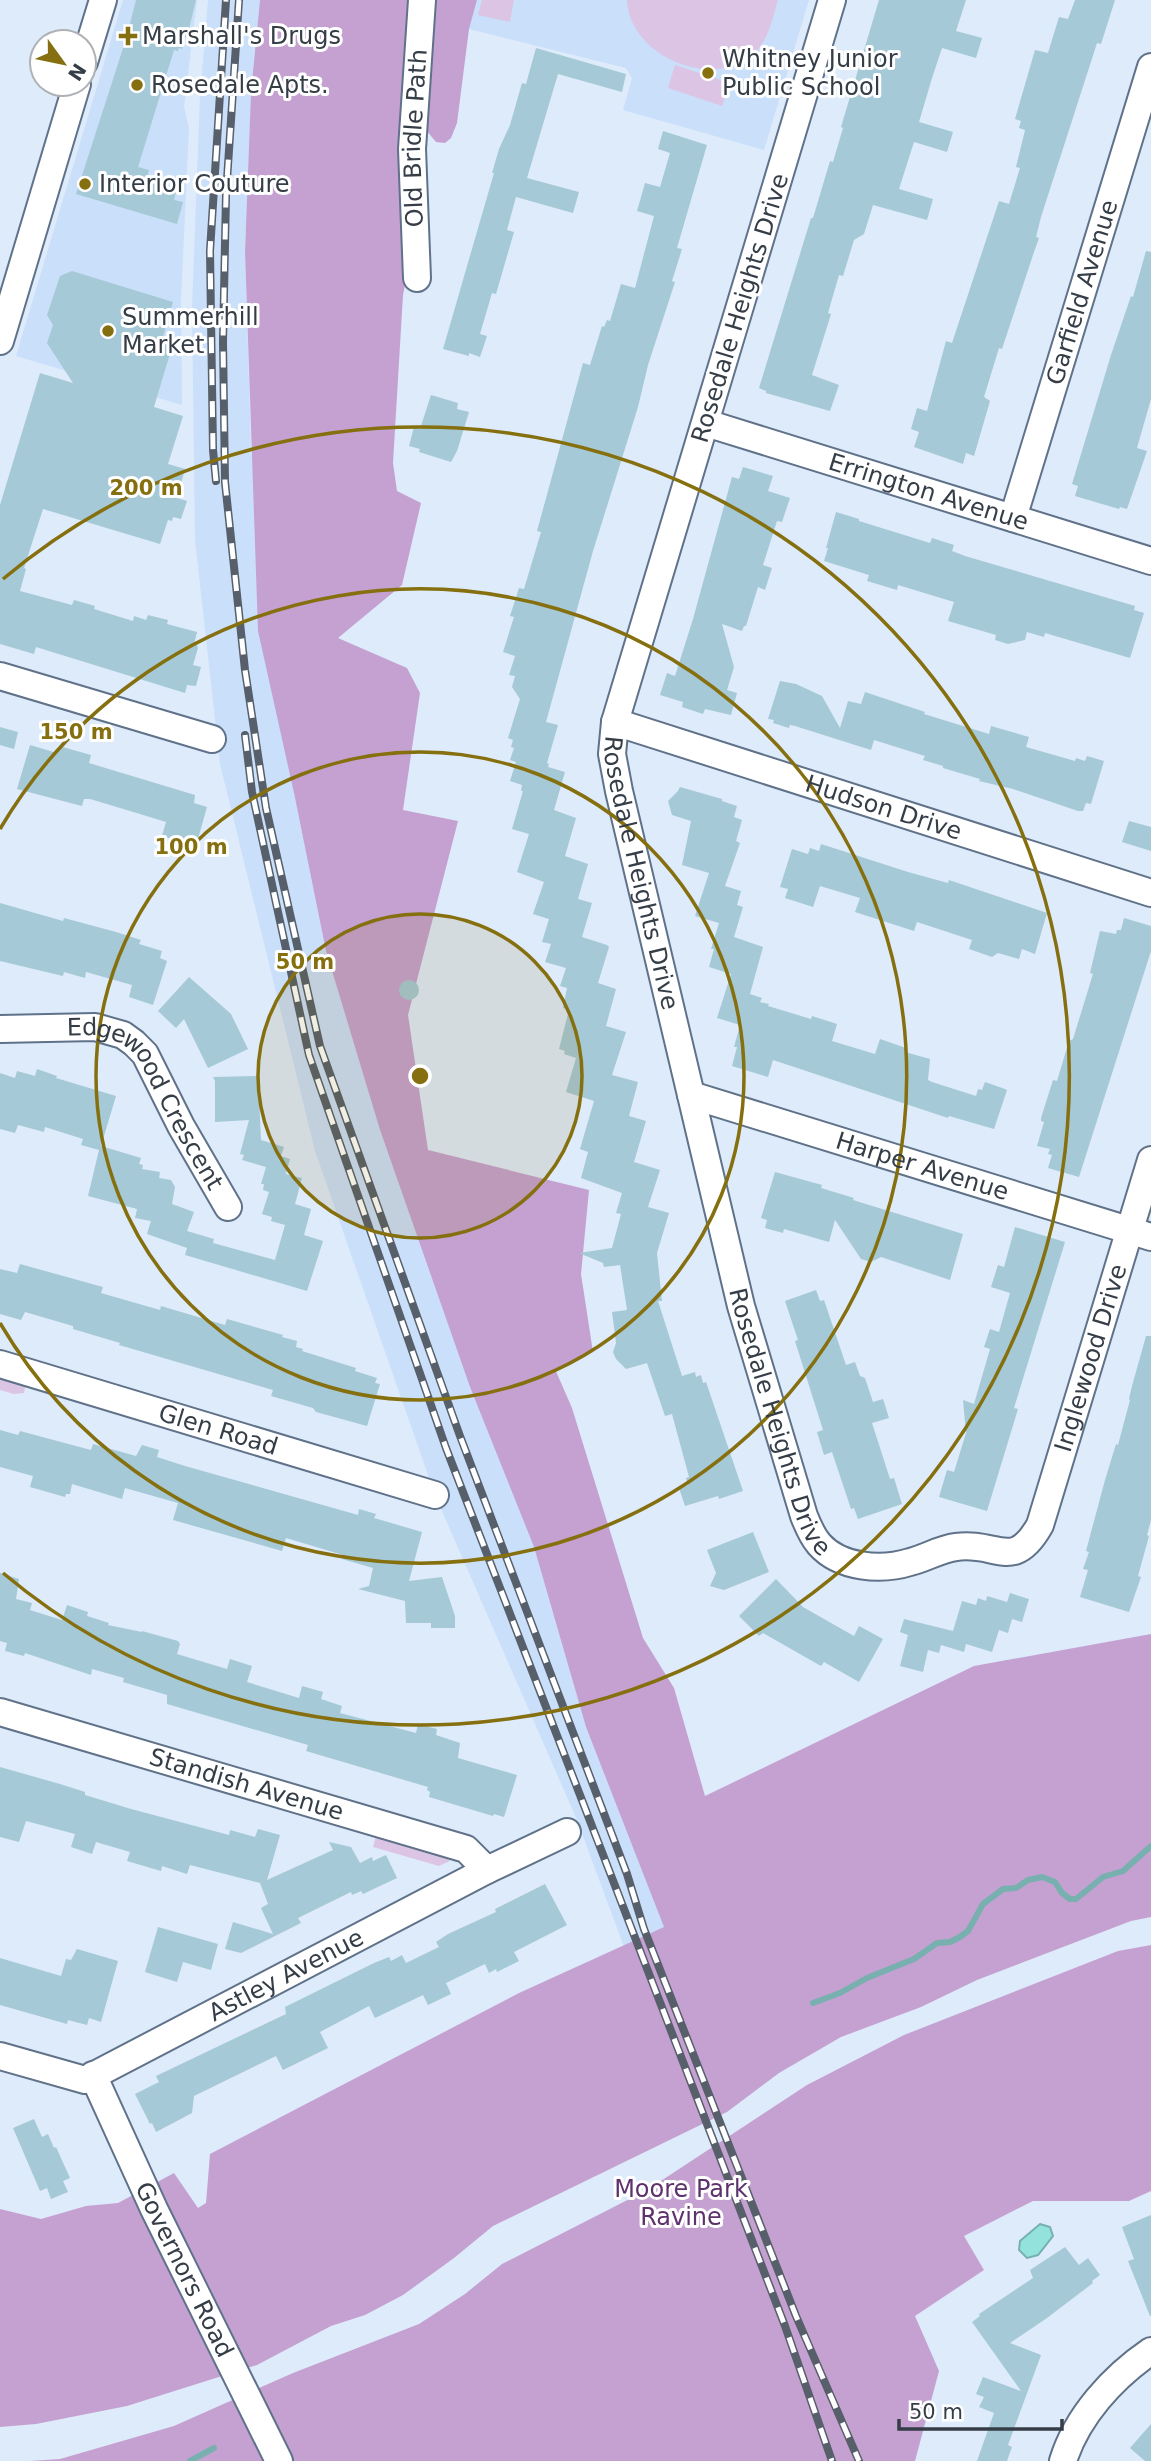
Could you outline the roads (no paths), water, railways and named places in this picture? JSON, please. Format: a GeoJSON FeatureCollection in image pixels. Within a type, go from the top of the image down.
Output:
{"type":"FeatureCollection","features":[{"type":"Feature","properties":{"kind":"street"},"geometry":{"type":"LineString","coordinates":[[94,28],[103,0]]}},
{"type":"Feature","properties":{"kind":"street","name":"Old Bridle Path"},"geometry":{"type":"LineString","coordinates":[[417,278],[412,149],[422,0]]}},
{"type":"Feature","properties":{"kind":"street","name":"Rosedale Heights Drive"},"geometry":{"type":"LineString","coordinates":[[832,0],[615,722],[612,754],[741,1306],[811,1532],[820,1545],[841,1560],[872,1566],[911,1562],[943,1549],[959,1546],[1008,1553],[1023,1549]]}},
{"type":"Feature","properties":{"kind":"street","name":"Garfield Avenue"},"geometry":{"type":"LineString","coordinates":[[1013,518],[1151,67]]}},
{"type":"Feature","properties":{"kind":"street"},"geometry":{"type":"LineString","coordinates":[[0,341],[73,98]]}},
{"type":"Feature","properties":{"kind":"street","name":"Errington Avenue"},"geometry":{"type":"LineString","coordinates":[[706,423],[1151,561]]}},
{"type":"Feature","properties":{"kind":"street"},"geometry":{"type":"LineString","coordinates":[[0,676],[212,739]]}},
{"type":"Feature","properties":{"kind":"street","name":"Hudson Drive"},"geometry":{"type":"LineString","coordinates":[[615,722],[1151,893]]}},
{"type":"Feature","properties":{"kind":"street","name":"Edgewood Crescent"},"geometry":{"type":"LineString","coordinates":[[0,1029],[94,1027],[123,1035],[134,1043],[149,1061],[181,1126],[228,1207]]}},
{"type":"Feature","properties":{"kind":"street","name":"Harper Avenue"},"geometry":{"type":"LineString","coordinates":[[691,1095],[1140,1234]]}},
{"type":"Feature","properties":{"kind":"street","name":"Inglewood Drive"},"geometry":{"type":"LineString","coordinates":[[1023,1549],[1031,1542],[1040,1525],[1140,1234],[1151,1160]]}},
{"type":"Feature","properties":{"kind":"street","name":"Glen Road"},"geometry":{"type":"LineString","coordinates":[[0,1364],[435,1495]]}},
{"type":"Feature","properties":{"kind":"street","name":"Standish Avenue"},"geometry":{"type":"LineString","coordinates":[[0,1713],[466,1849],[487,1870]]}},
{"type":"Feature","properties":{"kind":"street","name":"Astley Avenue"},"geometry":{"type":"LineString","coordinates":[[93,2075],[487,1870],[568,1832]]}},
{"type":"Feature","properties":{"kind":"street"},"geometry":{"type":"LineString","coordinates":[[0,2056],[85,2080],[93,2075]]}},
{"type":"Feature","properties":{"kind":"street","name":"Governors Road"},"geometry":{"type":"LineString","coordinates":[[93,2075],[154,2209],[279,2461]]}},
{"type":"Feature","properties":{"kind":"street"},"geometry":{"type":"LineString","coordinates":[[1063,2461],[1085,2415],[1110,2385],[1151,2351]]}},
{"type":"Feature","properties":{"kind":"waterway"},"geometry":{"type":"LineString","coordinates":[[813,2003],[914,1959],[937,1943],[950,1942],[960,1937],[968,1931],[983,1904],[1003,1889],[1016,1888],[1028,1880],[1042,1877],[1055,1882],[1070,1899],[1076,1899],[1103,1877],[1123,1871],[1151,1846]]}},
{"type":"Feature","properties":{"kind":"waterway"},"geometry":{"type":"LineString","coordinates":[[190,2461],[214,2448]]}},
{"type":"Feature","properties":{"kind":"railway"},"geometry":{"type":"LineString","coordinates":[[216,481],[213,450],[210,251],[226,0]]}},
{"type":"Feature","properties":{"kind":"railway"},"geometry":{"type":"LineString","coordinates":[[239,0],[226,195],[223,342],[225,482],[245,670],[266,808],[320,1046],[460,1436],[627,1874],[644,1929],[796,2316],[859,2461]]}},
{"type":"Feature","properties":{"kind":"railway"},"geometry":{"type":"LineString","coordinates":[[245,735],[252,792],[309,1055],[446,1448],[785,2326],[832,2461]]}},
{"type":"Feature","properties":{"kind":"place","name":"Marshall's Drugs"},"geometry":{"type":"Point","coordinates":[128,36]}},
{"type":"Feature","properties":{"kind":"place","name":"Whitney Junior Public School"},"geometry":{"type":"Point","coordinates":[708,73]}},
{"type":"Feature","properties":{"kind":"place","name":"Rosedale Apts."},"geometry":{"type":"Point","coordinates":[137,85]}},
{"type":"Feature","properties":{"kind":"place","name":"Interior Couture"},"geometry":{"type":"Point","coordinates":[85,184]}},
{"type":"Feature","properties":{"kind":"place","name":"Summerhill Market"},"geometry":{"type":"Point","coordinates":[108,331]}},
{"type":"Feature","properties":{"kind":"park label","name":"Moore Park Ravine"},"geometry":{"type":"Point","coordinates":[681,2203]}}]}
